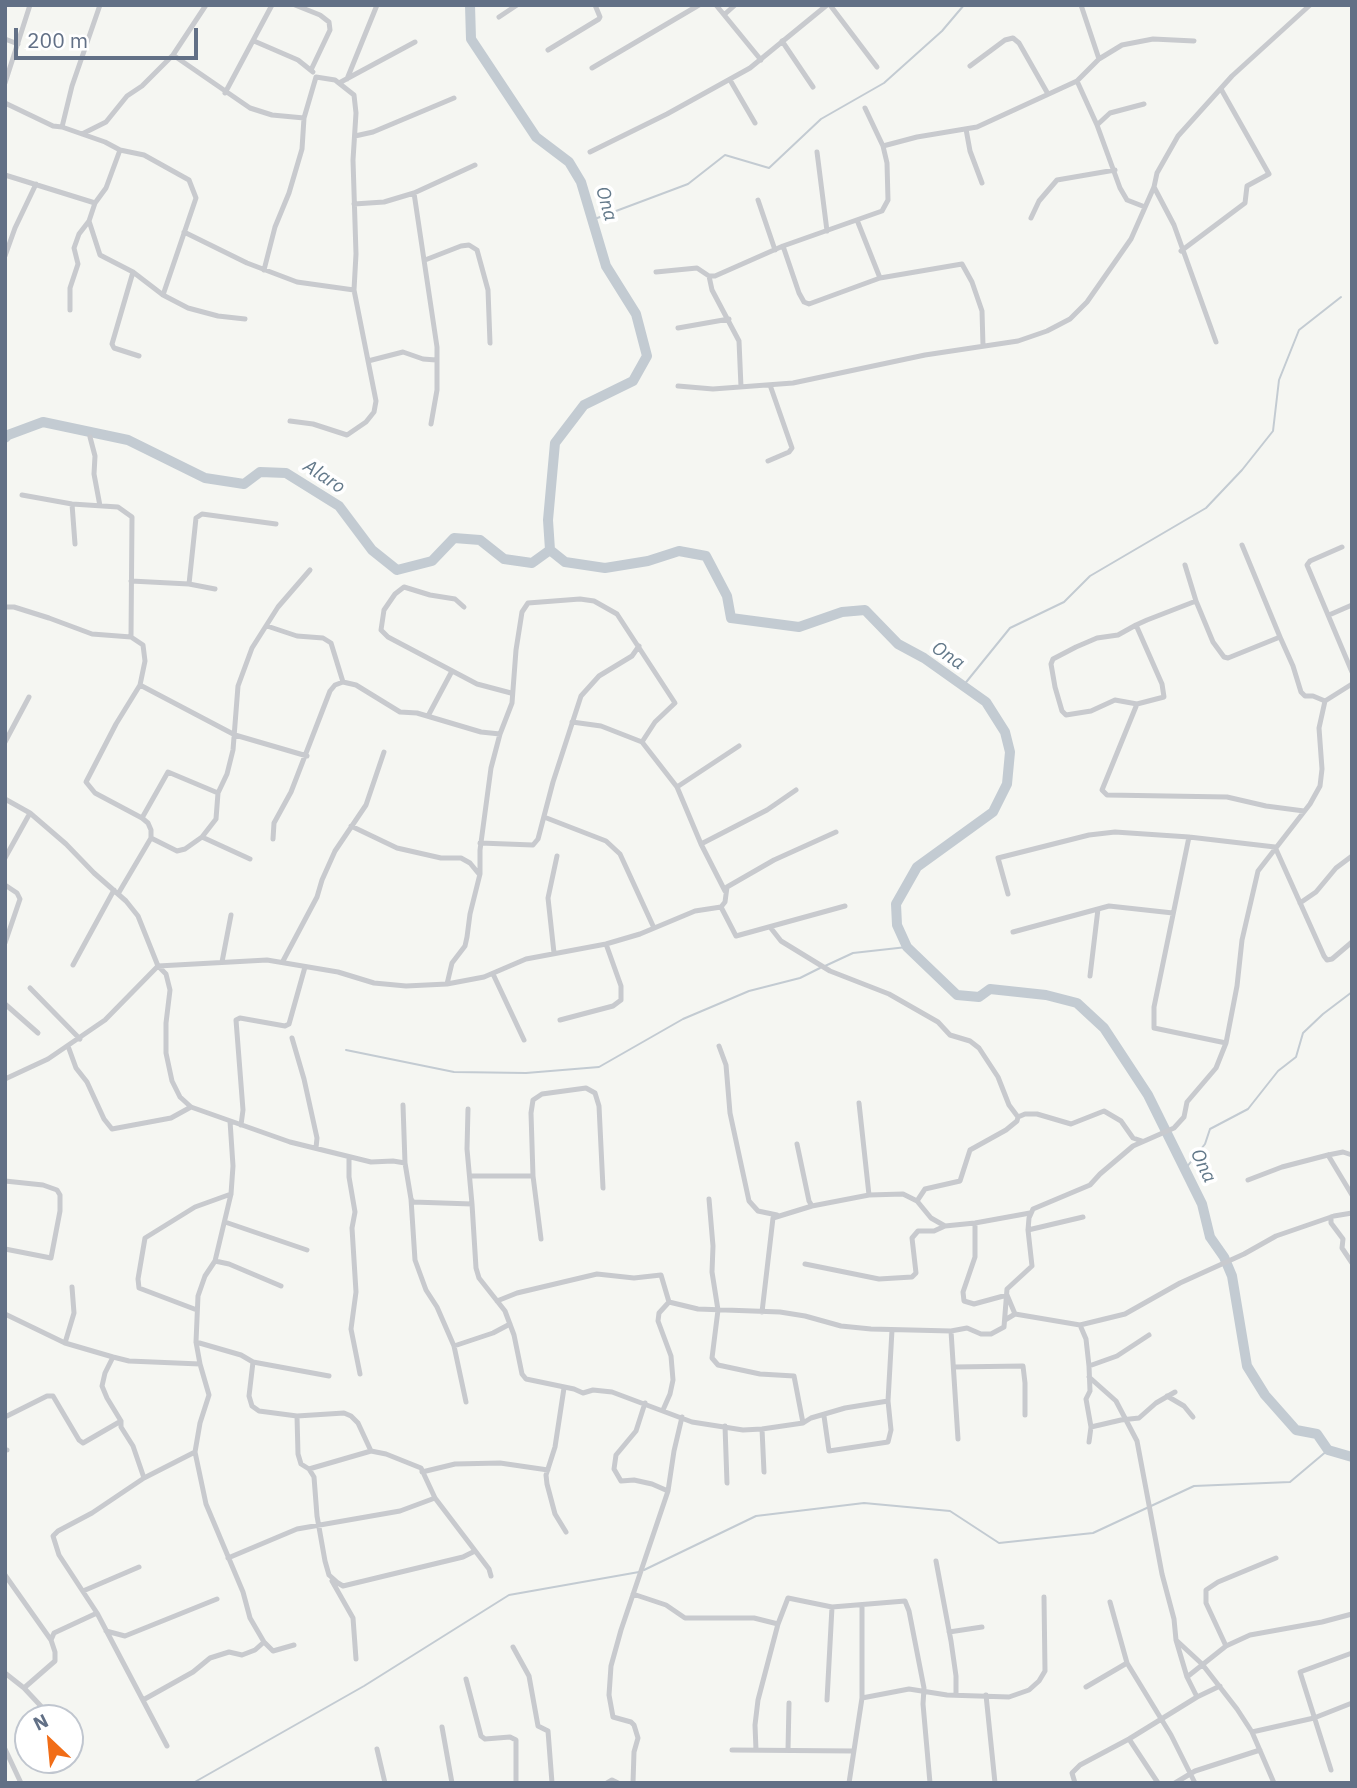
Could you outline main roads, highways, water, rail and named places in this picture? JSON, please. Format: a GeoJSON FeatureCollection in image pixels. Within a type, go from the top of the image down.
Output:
{"type":"FeatureCollection","features":[{"type":"Feature","properties":{"kind":"waterway","name":"Ona"},"geometry":{"type":"LineString","coordinates":[[470,5],[471,39],[536,137],[569,162],[581,182],[606,266],[636,314],[647,356],[633,381],[584,405],[555,443],[548,520],[550,550],[565,562],[605,568],[648,561],[679,551],[706,556],[727,596],[731,618],[799,627],[842,612],[865,610],[898,644],[924,658],[986,702],[1005,732],[1010,752],[1007,784],[993,812],[917,867],[896,904],[897,925],[907,947],[957,995],[979,997],[990,989],[1046,995],[1077,1003],[1104,1028],[1148,1095],[1202,1204],[1210,1237],[1224,1257],[1232,1276],[1247,1366],[1265,1395],[1296,1430],[1317,1434],[1328,1450],[1352,1457]]}},
{"type":"Feature","properties":{"kind":"waterway"},"geometry":{"type":"LineString","coordinates":[[592,220],[688,184],[725,155],[769,168],[821,119],[884,83],[942,31],[964,5]]}},
{"type":"Feature","properties":{"kind":"waterway"},"geometry":{"type":"LineString","coordinates":[[963,686],[1010,628],[1064,602],[1090,576],[1206,508],[1242,470],[1273,431],[1279,380],[1299,330],[1341,297]]}},
{"type":"Feature","properties":{"kind":"waterway","name":"Alaro"},"geometry":{"type":"LineString","coordinates":[[5,438],[43,422],[128,440],[205,478],[244,484],[260,472],[286,473],[339,506],[372,550],[397,570],[432,561],[454,538],[480,540],[504,559],[532,563],[550,550]]}},
{"type":"Feature","properties":{"kind":"waterway"},"geometry":{"type":"LineString","coordinates":[[825,966],[853,953],[907,947]]}},
{"type":"Feature","properties":{"kind":"waterway"},"geometry":{"type":"LineString","coordinates":[[346,1050],[454,1072],[526,1073],[599,1067],[683,1019],[749,991],[800,978],[820,968]]}},
{"type":"Feature","properties":{"kind":"waterway"},"geometry":{"type":"LineString","coordinates":[[1186,1168],[1205,1144],[1210,1129],[1248,1109],[1278,1071],[1296,1057],[1303,1033],[1352,992]]}},
{"type":"Feature","properties":{"kind":"waterway"},"geometry":{"type":"LineString","coordinates":[[644,1570],[756,1516],[864,1503],[950,1511],[999,1543],[1093,1533],[1194,1486],[1290,1482],[1328,1450]]}},
{"type":"Feature","properties":{"kind":"waterway"},"geometry":{"type":"LineString","coordinates":[[193,1783],[364,1686],[509,1595],[639,1572]]}}]}
